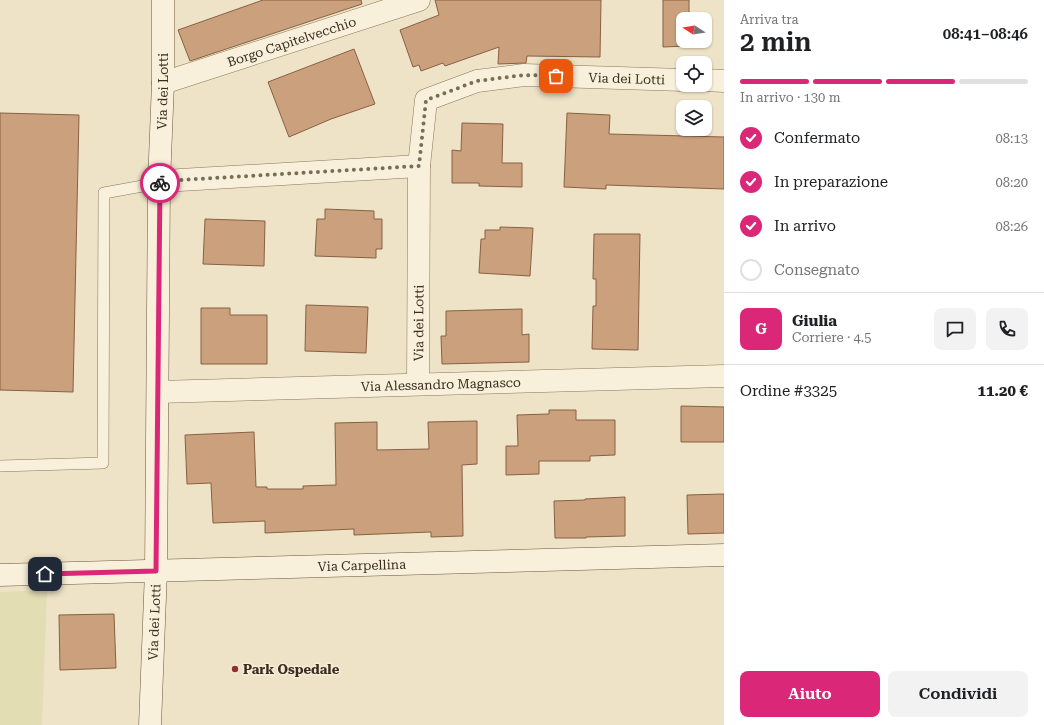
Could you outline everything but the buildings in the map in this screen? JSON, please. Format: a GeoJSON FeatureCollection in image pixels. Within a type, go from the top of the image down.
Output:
{"type":"FeatureCollection","features":[{"type":"Feature","properties":{"kind":"street","name":"Via dei Lotti"},"geometry":{"type":"LineString","coordinates":[[150,725],[156,571],[159,183],[163,83],[163,0]]}},
{"type":"Feature","properties":{"kind":"street","name":"Borgo Capitelvecchio"},"geometry":{"type":"LineString","coordinates":[[163,83],[419,0]]}},
{"type":"Feature","properties":{"kind":"street","name":"Via dei Lotti"},"geometry":{"type":"LineString","coordinates":[[418,384],[419,166],[426,100],[477,81],[524,75],[676,80]]}},
{"type":"Feature","properties":{"kind":"street"},"geometry":{"type":"LineString","coordinates":[[712,80],[724,81]]}},
{"type":"Feature","properties":{"kind":"street"},"geometry":{"type":"LineString","coordinates":[[159,183],[180,180],[419,166]]}},
{"type":"Feature","properties":{"kind":"street","name":"Via Alessandro Magnasco"},"geometry":{"type":"LineString","coordinates":[[158,392],[724,376]]}},
{"type":"Feature","properties":{"kind":"street","name":"Via Carpellina"},"geometry":{"type":"LineString","coordinates":[[0,575],[724,555]]}},
{"type":"Feature","properties":{"kind":"lane"},"geometry":{"type":"LineString","coordinates":[[0,466],[104,463],[104,193],[159,183]]}},
{"type":"Feature","properties":{"kind":"shaded area"},"geometry":{"type":"Polygon","coordinates":[[[47,590],[42,725],[0,725],[0,592],[47,590]]]}},
{"type":"Feature","properties":{"kind":"way so far"},"geometry":{"type":"LineString","coordinates":[[160,183],[180,180],[419,166],[426,100],[477,81],[524,75],[556,76]]}},
{"type":"Feature","properties":{"kind":"place","name":"Park Ospedale"},"geometry":{"type":"Point","coordinates":[235,669]}},
{"type":"Feature","properties":{"kind":"route"},"geometry":{"type":"LineString","coordinates":[[45,574],[156,571],[160,183]]}}]}
